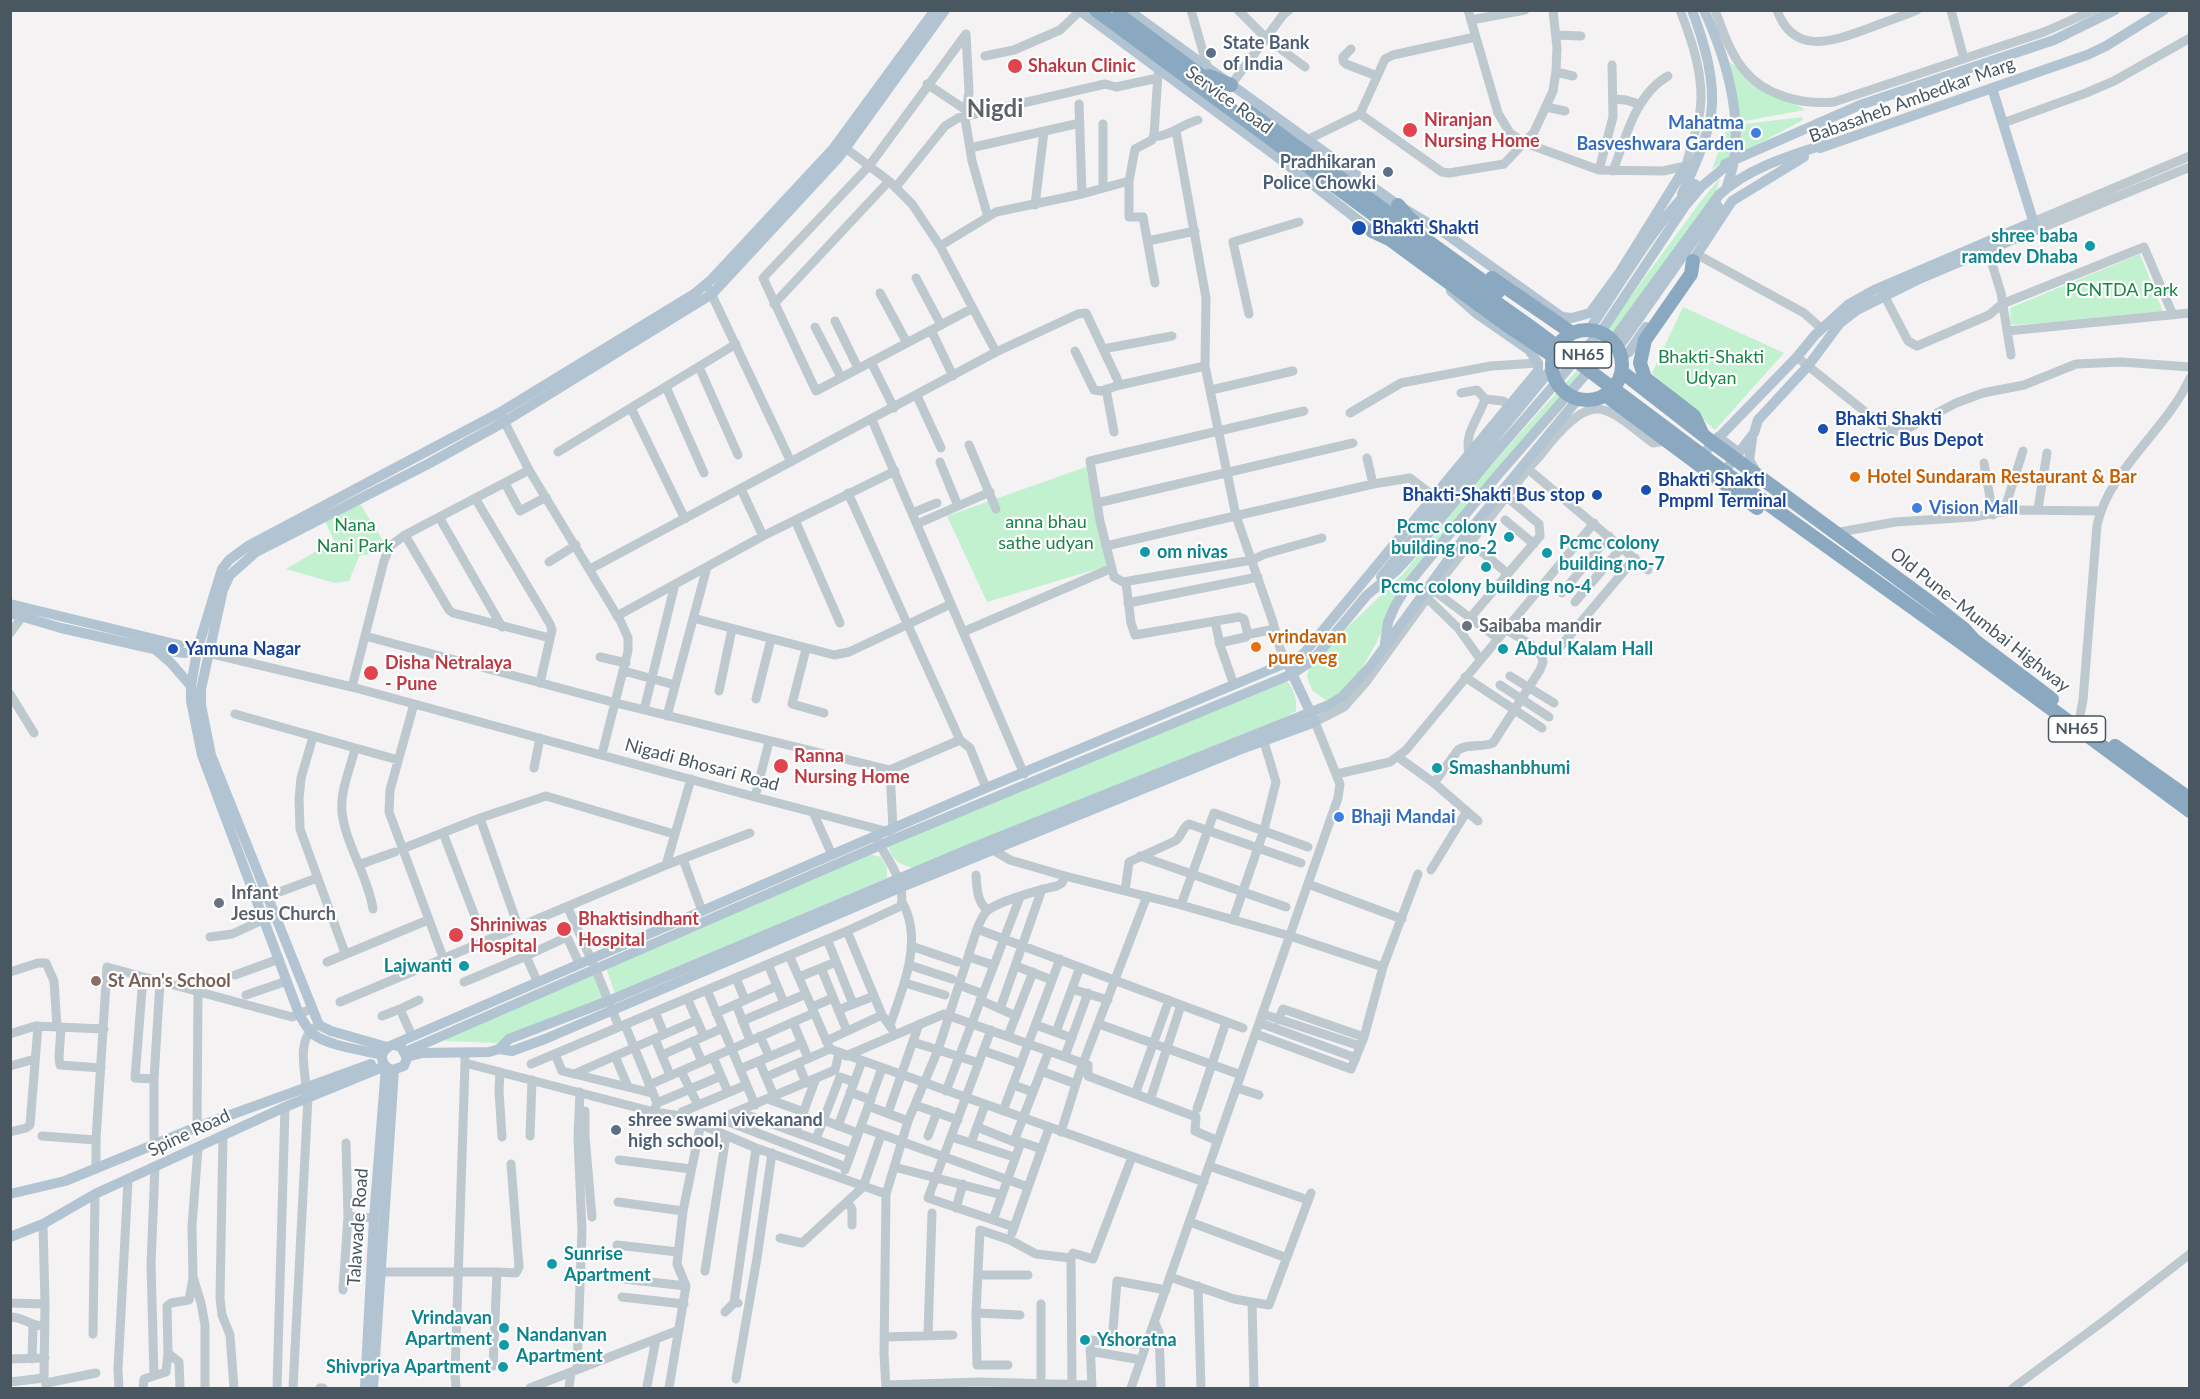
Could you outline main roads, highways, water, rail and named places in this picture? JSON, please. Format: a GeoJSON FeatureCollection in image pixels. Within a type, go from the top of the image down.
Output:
{"type":"FeatureCollection","features":[{"type":"Feature","properties":{"kind":"highway","name":"NH65"},"geometry":{"type":"LineString","coordinates":[[1096,10],[1131,29],[1198,73],[1223,98],[1535,319],[1744,478],[1970,643]]}},
{"type":"Feature","properties":{"kind":"highway","name":"NH65"},"geometry":{"type":"LineString","coordinates":[[1112,10],[1131,29]]}},
{"type":"Feature","properties":{"kind":"highway"},"geometry":{"type":"LineString","coordinates":[[1198,73],[1223,98]]}},
{"type":"Feature","properties":{"kind":"highway"},"geometry":{"type":"LineString","coordinates":[[1398,205],[1410,219],[1572,333]]}},
{"type":"Feature","properties":{"kind":"highway"},"geometry":{"type":"LineString","coordinates":[[1372,231],[1391,240],[1508,326],[1548,362],[1560,388],[1568,395],[1578,399],[1592,400],[1605,395],[1616,386],[1622,372],[1620,352],[1611,339],[1589,330],[1572,333],[1563,339],[1548,362]]}},
{"type":"Feature","properties":{"kind":"highway"},"geometry":{"type":"LineString","coordinates":[[1692,263],[1691,273],[1645,340],[1640,363],[1645,378],[1694,416],[1707,435]]}},
{"type":"Feature","properties":{"kind":"highway","name":"Old Pune–Mumbai Highway"},"geometry":{"type":"LineString","coordinates":[[1622,372],[1935,606],[1964,629],[1970,643],[2190,810]]}},
{"type":"Feature","properties":{"kind":"highway"},"geometry":{"type":"LineString","coordinates":[[1605,395],[1694,463],[1919,622],[1937,634],[1970,643]]}},
{"type":"Feature","properties":{"kind":"highway","name":"Old Pune–Mumbai Highway"},"geometry":{"type":"LineString","coordinates":[[2077,724],[2190,799]]}},
{"type":"Feature","properties":{"kind":"main road"},"geometry":{"type":"LineString","coordinates":[[842,146],[935,10]]}},
{"type":"Feature","properties":{"kind":"main road"},"geometry":{"type":"LineString","coordinates":[[314,1028],[311,1009],[202,755],[191,701],[191,686],[222,569],[229,560],[248,546],[305,515],[502,417],[694,294],[709,289],[842,146],[945,10]]}},
{"type":"Feature","properties":{"kind":"main road"},"geometry":{"type":"LineString","coordinates":[[1128,10],[1198,73]]}},
{"type":"Feature","properties":{"kind":"main road"},"geometry":{"type":"LineString","coordinates":[[1589,330],[1681,198],[1690,166],[1709,123],[1712,102],[1704,45],[1692,10]]}},
{"type":"Feature","properties":{"kind":"main road","name":"Babasaheb Ambedkar Marg"},"geometry":{"type":"LineString","coordinates":[[1681,198],[1708,172],[1823,121],[1860,105],[2054,40],[2115,10]]}},
{"type":"Feature","properties":{"kind":"main road","name":"Babasaheb Ambedkar Marg"},"geometry":{"type":"LineString","coordinates":[[1620,352],[1629,352],[1692,263],[1731,201],[1758,183],[1826,144],[1992,88],[2106,46],[2164,10]]}},
{"type":"Feature","properties":{"kind":"main road","name":"Service Road"},"geometry":{"type":"LineString","coordinates":[[1080,11],[1158,74],[1223,98],[1280,159],[1478,314],[1548,362]]}},
{"type":"Feature","properties":{"kind":"main road"},"geometry":{"type":"LineString","coordinates":[[1620,352],[1709,220],[1729,181],[1735,137],[1731,92],[1719,43],[1708,12]]}},
{"type":"Feature","properties":{"kind":"main road"},"geometry":{"type":"LineString","coordinates":[[1694,463],[1707,435],[1752,403],[1822,328],[1849,304],[1874,290],[2034,226],[1992,88]]}},
{"type":"Feature","properties":{"kind":"main road"},"geometry":{"type":"LineString","coordinates":[[1223,98],[1307,140],[1398,205],[1443,232],[1562,317],[1572,318],[1590,313],[1690,166]]}},
{"type":"Feature","properties":{"kind":"main road"},"geometry":{"type":"LineString","coordinates":[[1385,646],[1389,622],[1395,606],[1409,583],[1496,477],[1600,358],[1719,195],[1737,179],[1779,160],[1826,144]]}},
{"type":"Feature","properties":{"kind":"main road"},"geometry":{"type":"LineString","coordinates":[[1367,595],[1409,557],[1605,326],[1685,206],[1701,187],[1731,162]]}},
{"type":"Feature","properties":{"kind":"main road"},"geometry":{"type":"LineString","coordinates":[[1760,477],[1749,460],[1758,420],[1808,366],[1840,323],[1857,310],[1884,295],[1986,245]]}},
{"type":"Feature","properties":{"kind":"main road"},"geometry":{"type":"LineString","coordinates":[[891,833],[1313,660],[1434,511],[1548,362]]}},
{"type":"Feature","properties":{"kind":"main road"},"geometry":{"type":"LineString","coordinates":[[593,963],[878,841],[986,789],[1234,685],[1289,669],[1538,371],[1548,362]]}},
{"type":"Feature","properties":{"kind":"main road"},"geometry":{"type":"LineString","coordinates":[[900,883],[993,850],[1264,742],[1342,697],[1370,667],[1470,530],[1511,480],[1524,468],[1578,399]]}},
{"type":"Feature","properties":{"kind":"main road"},"geometry":{"type":"LineString","coordinates":[[1752,403],[1764,414]]}},
{"type":"Feature","properties":{"kind":"main road"},"geometry":{"type":"LineString","coordinates":[[1718,480],[1754,433]]}},
{"type":"Feature","properties":{"kind":"main road"},"geometry":{"type":"LineString","coordinates":[[10,604],[166,644],[188,646],[199,652]]}},
{"type":"Feature","properties":{"kind":"main road"},"geometry":{"type":"LineString","coordinates":[[10,613],[61,628],[154,649],[185,653],[199,652]]}},
{"type":"Feature","properties":{"kind":"main road"},"geometry":{"type":"LineString","coordinates":[[154,649],[171,663],[191,686]]}},
{"type":"Feature","properties":{"kind":"main road"},"geometry":{"type":"LineString","coordinates":[[199,652],[201,705],[211,755],[262,898],[264,919],[299,1014],[328,1041],[404,1066],[406,1054],[401,1047],[387,1059]]}},
{"type":"Feature","properties":{"kind":"main road"},"geometry":{"type":"LineString","coordinates":[[1289,669],[1312,716]]}},
{"type":"Feature","properties":{"kind":"main road"},"geometry":{"type":"LineString","coordinates":[[406,1054],[422,1053],[465,1058],[499,1049],[512,1051],[545,1039],[610,1006],[900,883],[1312,716]]}},
{"type":"Feature","properties":{"kind":"main road"},"geometry":{"type":"LineString","coordinates":[[406,1054],[702,911],[832,855],[878,841]]}},
{"type":"Feature","properties":{"kind":"main road","name":"Spine Road"},"geometry":{"type":"LineString","coordinates":[[10,1194],[65,1180],[197,1127],[307,1093],[348,1077],[387,1059],[412,1036],[579,963],[593,963]]}},
{"type":"Feature","properties":{"kind":"main road"},"geometry":{"type":"LineString","coordinates":[[499,1049],[509,1039],[610,1006]]}},
{"type":"Feature","properties":{"kind":"main road","name":"Talawade Road"},"geometry":{"type":"LineString","coordinates":[[365,1389],[376,1272],[374,1218],[387,1059]]}},
{"type":"Feature","properties":{"kind":"main road","name":"Talawade Road"},"geometry":{"type":"LineString","coordinates":[[373,1389],[376,1272],[387,1059]]}},
{"type":"Feature","properties":{"kind":"main road","name":"Spine Road"},"geometry":{"type":"LineString","coordinates":[[10,1237],[43,1224],[96,1194],[285,1107],[307,1093]]}},
{"type":"Feature","properties":{"kind":"place","name":"State Bank of India"},"geometry":{"type":"Point","coordinates":[1211,53]}},
{"type":"Feature","properties":{"kind":"place","name":"Shakun Clinic"},"geometry":{"type":"Point","coordinates":[1015,66]}},
{"type":"Feature","properties":{"kind":"place","name":"Niranjan Nursing Home"},"geometry":{"type":"Point","coordinates":[1410,130]}},
{"type":"Feature","properties":{"kind":"place","name":"Mahatma Basveshwara Garden"},"geometry":{"type":"Point","coordinates":[1756,133]}},
{"type":"Feature","properties":{"kind":"place","name":"Pradhikaran Police Chowki"},"geometry":{"type":"Point","coordinates":[1388,172]}},
{"type":"Feature","properties":{"kind":"place","name":"Bhakti Shakti"},"geometry":{"type":"Point","coordinates":[1359,228]}},
{"type":"Feature","properties":{"kind":"place","name":"shree baba ramdev Dhaba"},"geometry":{"type":"Point","coordinates":[2090,246]}},
{"type":"Feature","properties":{"kind":"place","name":"Bhakti Shakti Electric Bus Depot"},"geometry":{"type":"Point","coordinates":[1823,429]}},
{"type":"Feature","properties":{"kind":"place","name":"Hotel Sundaram Restaurant & Bar"},"geometry":{"type":"Point","coordinates":[1855,477]}},
{"type":"Feature","properties":{"kind":"place","name":"Bhakti Shakti Pmpml Terminal"},"geometry":{"type":"Point","coordinates":[1646,490]}},
{"type":"Feature","properties":{"kind":"place","name":"Bhakti-Shakti Bus stop"},"geometry":{"type":"Point","coordinates":[1597,495]}},
{"type":"Feature","properties":{"kind":"place","name":"Vision Mall"},"geometry":{"type":"Point","coordinates":[1917,508]}},
{"type":"Feature","properties":{"kind":"place","name":"Pcmc colony building no-2"},"geometry":{"type":"Point","coordinates":[1509,537]}},
{"type":"Feature","properties":{"kind":"place","name":"om nivas"},"geometry":{"type":"Point","coordinates":[1145,552]}},
{"type":"Feature","properties":{"kind":"place","name":"Pcmc colony building no-7"},"geometry":{"type":"Point","coordinates":[1547,553]}},
{"type":"Feature","properties":{"kind":"place","name":"Pcmc colony building no-4"},"geometry":{"type":"Point","coordinates":[1486,567]}},
{"type":"Feature","properties":{"kind":"place","name":"Saibaba mandir"},"geometry":{"type":"Point","coordinates":[1467,626]}},
{"type":"Feature","properties":{"kind":"place","name":"vrindavan pure veg"},"geometry":{"type":"Point","coordinates":[1256,647]}},
{"type":"Feature","properties":{"kind":"place","name":"Yamuna Nagar"},"geometry":{"type":"Point","coordinates":[173,649]}},
{"type":"Feature","properties":{"kind":"place","name":"Abdul Kalam Hall"},"geometry":{"type":"Point","coordinates":[1503,649]}},
{"type":"Feature","properties":{"kind":"place","name":"Disha Netralaya - Pune"},"geometry":{"type":"Point","coordinates":[371,673]}},
{"type":"Feature","properties":{"kind":"place","name":"Ranna Nursing Home"},"geometry":{"type":"Point","coordinates":[781,766]}},
{"type":"Feature","properties":{"kind":"place","name":"Smashanbhumi"},"geometry":{"type":"Point","coordinates":[1437,768]}},
{"type":"Feature","properties":{"kind":"place","name":"Bhaji Mandai"},"geometry":{"type":"Point","coordinates":[1339,817]}},
{"type":"Feature","properties":{"kind":"place","name":"Infant Jesus Church"},"geometry":{"type":"Point","coordinates":[219,903]}},
{"type":"Feature","properties":{"kind":"place","name":"Bhaktisindhant Hospital"},"geometry":{"type":"Point","coordinates":[564,929]}},
{"type":"Feature","properties":{"kind":"place","name":"Shriniwas Hospital"},"geometry":{"type":"Point","coordinates":[456,935]}},
{"type":"Feature","properties":{"kind":"place","name":"Lajwanti"},"geometry":{"type":"Point","coordinates":[464,966]}},
{"type":"Feature","properties":{"kind":"place","name":"St Ann's School"},"geometry":{"type":"Point","coordinates":[96,981]}},
{"type":"Feature","properties":{"kind":"place","name":"shree swami vivekanand high school,"},"geometry":{"type":"Point","coordinates":[616,1130]}},
{"type":"Feature","properties":{"kind":"place","name":"Sunrise Apartment"},"geometry":{"type":"Point","coordinates":[552,1264]}},
{"type":"Feature","properties":{"kind":"place","name":"Vrindavan Apartment"},"geometry":{"type":"Point","coordinates":[504,1328]}},
{"type":"Feature","properties":{"kind":"place","name":"Yshoratna"},"geometry":{"type":"Point","coordinates":[1085,1340]}},
{"type":"Feature","properties":{"kind":"place","name":"Nandanvan Apartment"},"geometry":{"type":"Point","coordinates":[504,1345]}},
{"type":"Feature","properties":{"kind":"place","name":"Shivpriya Apartment"},"geometry":{"type":"Point","coordinates":[503,1367]}},
{"type":"Feature","properties":{"kind":"district","name":"Nigdi"},"geometry":{"type":"Point","coordinates":[995,109]}},
{"type":"Feature","properties":{"kind":"park label","name":"PCNTDA Park"},"geometry":{"type":"Point","coordinates":[2122,290]}},
{"type":"Feature","properties":{"kind":"park label","name":"Bhakti-Shakti Udyan"},"geometry":{"type":"Point","coordinates":[1711,367]}},
{"type":"Feature","properties":{"kind":"park label","name":"anna bhau sathe udyan"},"geometry":{"type":"Point","coordinates":[1046,532]}},
{"type":"Feature","properties":{"kind":"park label","name":"Nana Nani Park"},"geometry":{"type":"Point","coordinates":[355,535]}}]}
